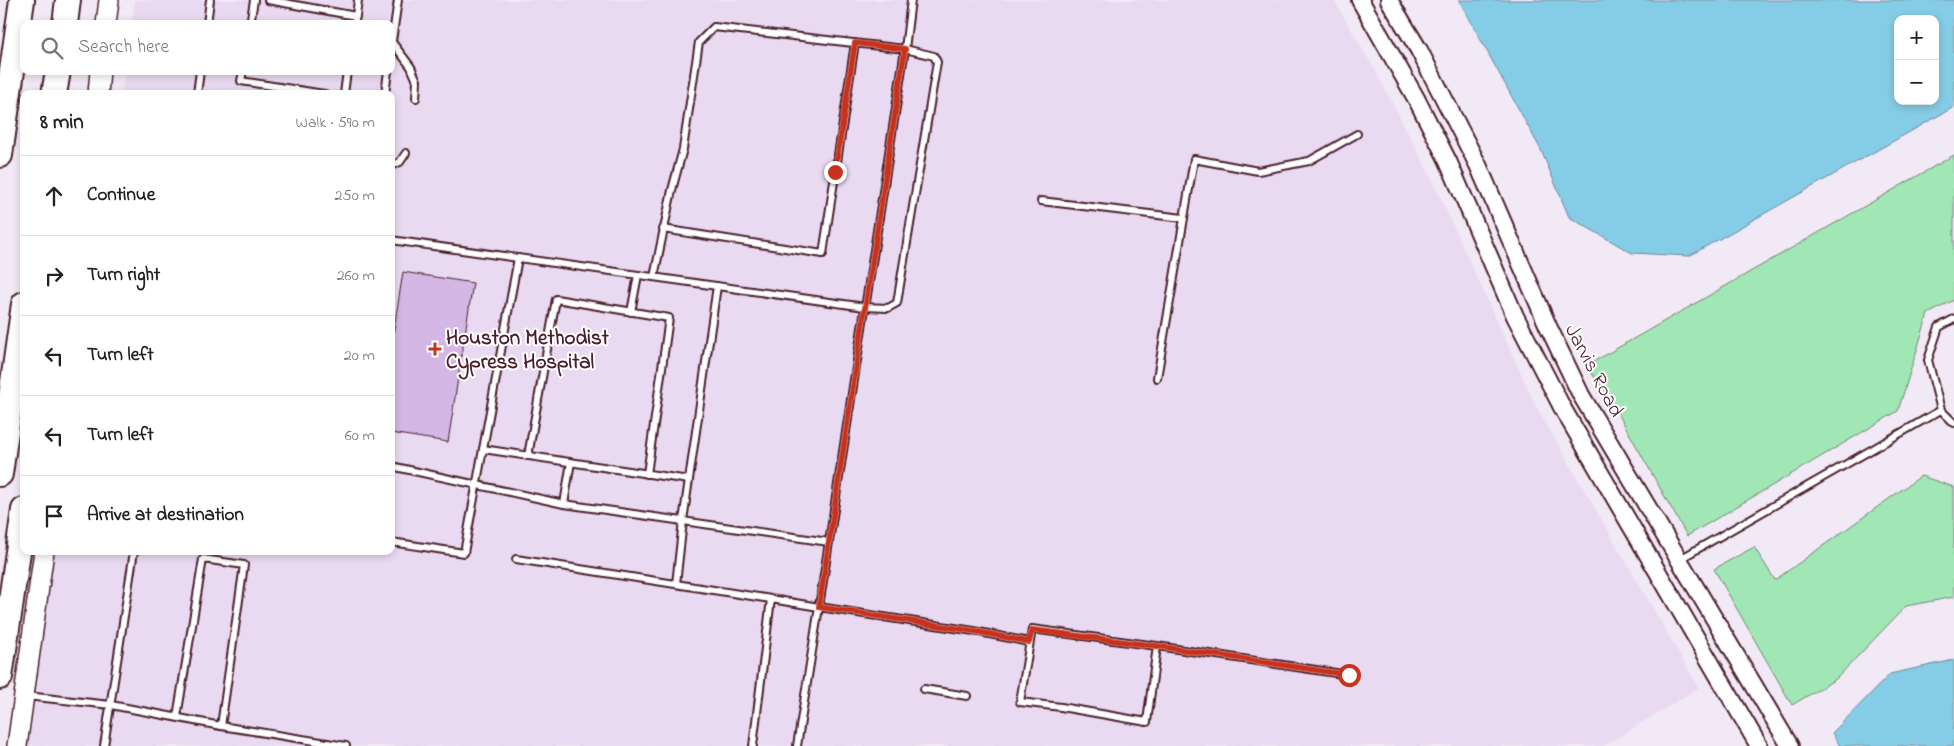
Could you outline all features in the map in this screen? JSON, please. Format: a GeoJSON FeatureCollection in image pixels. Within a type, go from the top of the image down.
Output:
{"type":"FeatureCollection","features":[{"type":"Feature","properties":{"kind":"highway"},"geometry":{"type":"LineString","coordinates":[[0,155],[22,0]]}},
{"type":"Feature","properties":{"kind":"highway"},"geometry":{"type":"LineString","coordinates":[[66,20],[68,0]]}},
{"type":"Feature","properties":{"kind":"highway"},"geometry":{"type":"LineString","coordinates":[[55,90],[57,75]]}},
{"type":"Feature","properties":{"kind":"highway"},"geometry":{"type":"LineString","coordinates":[[0,474],[20,332]]}},
{"type":"Feature","properties":{"kind":"highway"},"geometry":{"type":"LineString","coordinates":[[0,677],[20,538]]}},
{"type":"Feature","properties":{"kind":"main road"},"geometry":{"type":"LineString","coordinates":[[106,20],[109,0]]}},
{"type":"Feature","properties":{"kind":"main road"},"geometry":{"type":"LineString","coordinates":[[98,90],[100,75]]}},
{"type":"Feature","properties":{"kind":"main road"},"geometry":{"type":"LineString","coordinates":[[17,746],[43,555]]}},
{"type":"Feature","properties":{"kind":"street"},"geometry":{"type":"LineString","coordinates":[[1360,0],[1417,100],[1448,161],[1515,316],[1563,409],[1759,746]]}},
{"type":"Feature","properties":{"kind":"street","name":"Jarvis Road"},"geometry":{"type":"LineString","coordinates":[[1389,0],[1423,59],[1478,165],[1548,326],[1583,398],[1790,746]]}},
{"type":"Feature","properties":{"kind":"street"},"geometry":{"type":"LineString","coordinates":[[1563,409],[1583,398]]}},
{"type":"Feature","properties":{"kind":"lane"},"geometry":{"type":"LineString","coordinates":[[208,20],[210,0]]}},
{"type":"Feature","properties":{"kind":"lane"},"geometry":{"type":"LineString","coordinates":[[251,20],[254,0]]}},
{"type":"Feature","properties":{"kind":"lane"},"geometry":{"type":"LineString","coordinates":[[268,0],[356,16]]}},
{"type":"Feature","properties":{"kind":"lane"},"geometry":{"type":"LineString","coordinates":[[355,20],[358,0]]}},
{"type":"Feature","properties":{"kind":"lane"},"geometry":{"type":"LineString","coordinates":[[395,22],[398,0]]}},
{"type":"Feature","properties":{"kind":"lane"},"geometry":{"type":"LineString","coordinates":[[797,746],[911,0]]}},
{"type":"Feature","properties":{"kind":"lane"},"geometry":{"type":"LineString","coordinates":[[395,241],[865,307],[888,308],[897,303],[937,62],[934,56],[905,49],[714,26],[699,42],[683,149],[663,229],[654,277]]}},
{"type":"Feature","properties":{"kind":"lane"},"geometry":{"type":"LineString","coordinates":[[663,229],[823,254],[855,43]]}},
{"type":"Feature","properties":{"kind":"lane"},"geometry":{"type":"LineString","coordinates":[[395,48],[411,67],[417,81],[416,98]]}},
{"type":"Feature","properties":{"kind":"lane"},"geometry":{"type":"LineString","coordinates":[[198,90],[199,75]]}},
{"type":"Feature","properties":{"kind":"lane"},"geometry":{"type":"LineString","coordinates":[[242,75],[241,80],[300,90]]}},
{"type":"Feature","properties":{"kind":"lane"},"geometry":{"type":"LineString","coordinates":[[345,90],[346,75]]}},
{"type":"Feature","properties":{"kind":"lane"},"geometry":{"type":"LineString","coordinates":[[386,90],[387,75]]}},
{"type":"Feature","properties":{"kind":"lane"},"geometry":{"type":"LineString","coordinates":[[1157,378],[1194,159],[1258,171],[1309,161],[1357,134]]}},
{"type":"Feature","properties":{"kind":"lane"},"geometry":{"type":"LineString","coordinates":[[395,164],[400,162],[406,153]]}},
{"type":"Feature","properties":{"kind":"lane"},"geometry":{"type":"LineString","coordinates":[[1041,202],[1183,218]]}},
{"type":"Feature","properties":{"kind":"lane"},"geometry":{"type":"LineString","coordinates":[[395,543],[464,553],[518,258]]}},
{"type":"Feature","properties":{"kind":"lane"},"geometry":{"type":"LineString","coordinates":[[631,312],[638,275]]}},
{"type":"Feature","properties":{"kind":"lane"},"geometry":{"type":"LineString","coordinates":[[676,584],[683,521],[717,286]]}},
{"type":"Feature","properties":{"kind":"lane"},"geometry":{"type":"LineString","coordinates":[[528,456],[556,299],[670,318],[647,474]]}},
{"type":"Feature","properties":{"kind":"lane"},"geometry":{"type":"LineString","coordinates":[[1954,319],[1939,327],[1928,360],[1940,410],[1954,423]]}},
{"type":"Feature","properties":{"kind":"lane"},"geometry":{"type":"LineString","coordinates":[[1680,559],[1940,410]]}},
{"type":"Feature","properties":{"kind":"lane"},"geometry":{"type":"LineString","coordinates":[[483,449],[689,480]]}},
{"type":"Feature","properties":{"kind":"lane"},"geometry":{"type":"LineString","coordinates":[[564,504],[571,462]]}},
{"type":"Feature","properties":{"kind":"lane"},"geometry":{"type":"LineString","coordinates":[[395,467],[564,504],[829,542]]}},
{"type":"Feature","properties":{"kind":"lane"},"geometry":{"type":"LineString","coordinates":[[104,746],[133,555]]}},
{"type":"Feature","properties":{"kind":"lane"},"geometry":{"type":"LineString","coordinates":[[177,717],[203,559],[244,565],[221,726]]}},
{"type":"Feature","properties":{"kind":"lane"},"geometry":{"type":"LineString","coordinates":[[516,559],[974,631],[1029,642]]}},
{"type":"Feature","properties":{"kind":"lane"},"geometry":{"type":"LineString","coordinates":[[753,746],[771,599]]}},
{"type":"Feature","properties":{"kind":"lane"},"geometry":{"type":"LineString","coordinates":[[1157,646],[1147,722],[1020,702],[1032,630],[1157,646],[1349,675]]}},
{"type":"Feature","properties":{"kind":"lane"},"geometry":{"type":"LineString","coordinates":[[924,689],[967,696]]}},
{"type":"Feature","properties":{"kind":"lane"},"geometry":{"type":"LineString","coordinates":[[25,696],[111,705],[221,726],[346,746]]}},
{"type":"Feature","properties":{"kind":"shaded area"},"geometry":{"type":"Polygon","coordinates":[[[135,0],[1334,0],[1376,72],[1428,171],[1537,408],[1699,688],[1604,746],[24,746],[52,555],[395,555],[395,90],[122,90],[124,75],[395,75],[395,20],[132,20],[135,0]]]}},
{"type":"Feature","properties":{"kind":"green space"},"geometry":{"type":"Polygon","coordinates":[[[1954,155],[1954,300],[1928,314],[1898,411],[1687,536],[1606,392],[1586,366],[1954,155]]]}},
{"type":"Feature","properties":{"kind":"green space"},"geometry":{"type":"Polygon","coordinates":[[[1921,476],[1954,487],[1954,597],[1906,606],[1836,679],[1792,705],[1714,569],[1754,547],[1775,580],[1921,476]]]}},
{"type":"Feature","properties":{"kind":"water"},"geometry":{"type":"Polygon","coordinates":[[[1459,0],[1954,0],[1954,107],[1689,256],[1632,253],[1569,217],[1541,150],[1459,0]]]}},
{"type":"Feature","properties":{"kind":"water"},"geometry":{"type":"Polygon","coordinates":[[[1954,660],[1954,746],[1840,746],[1832,733],[1890,674],[1954,660]]]}},
{"type":"Feature","properties":{"kind":"building"},"geometry":{"type":"Polygon","coordinates":[[[403,272],[473,283],[448,442],[395,434],[395,323],[403,272]]]}},
{"type":"Feature","properties":{"kind":"place","name":"Houston Methodist Cypress Hospital"},"geometry":{"type":"Point","coordinates":[435,349]}},
{"type":"Feature","properties":{"kind":"route"},"geometry":{"type":"LineString","coordinates":[[835,172],[855,43],[905,49],[819,607],[974,631],[1029,642],[1032,630],[1157,646],[1349,675]]}}]}
